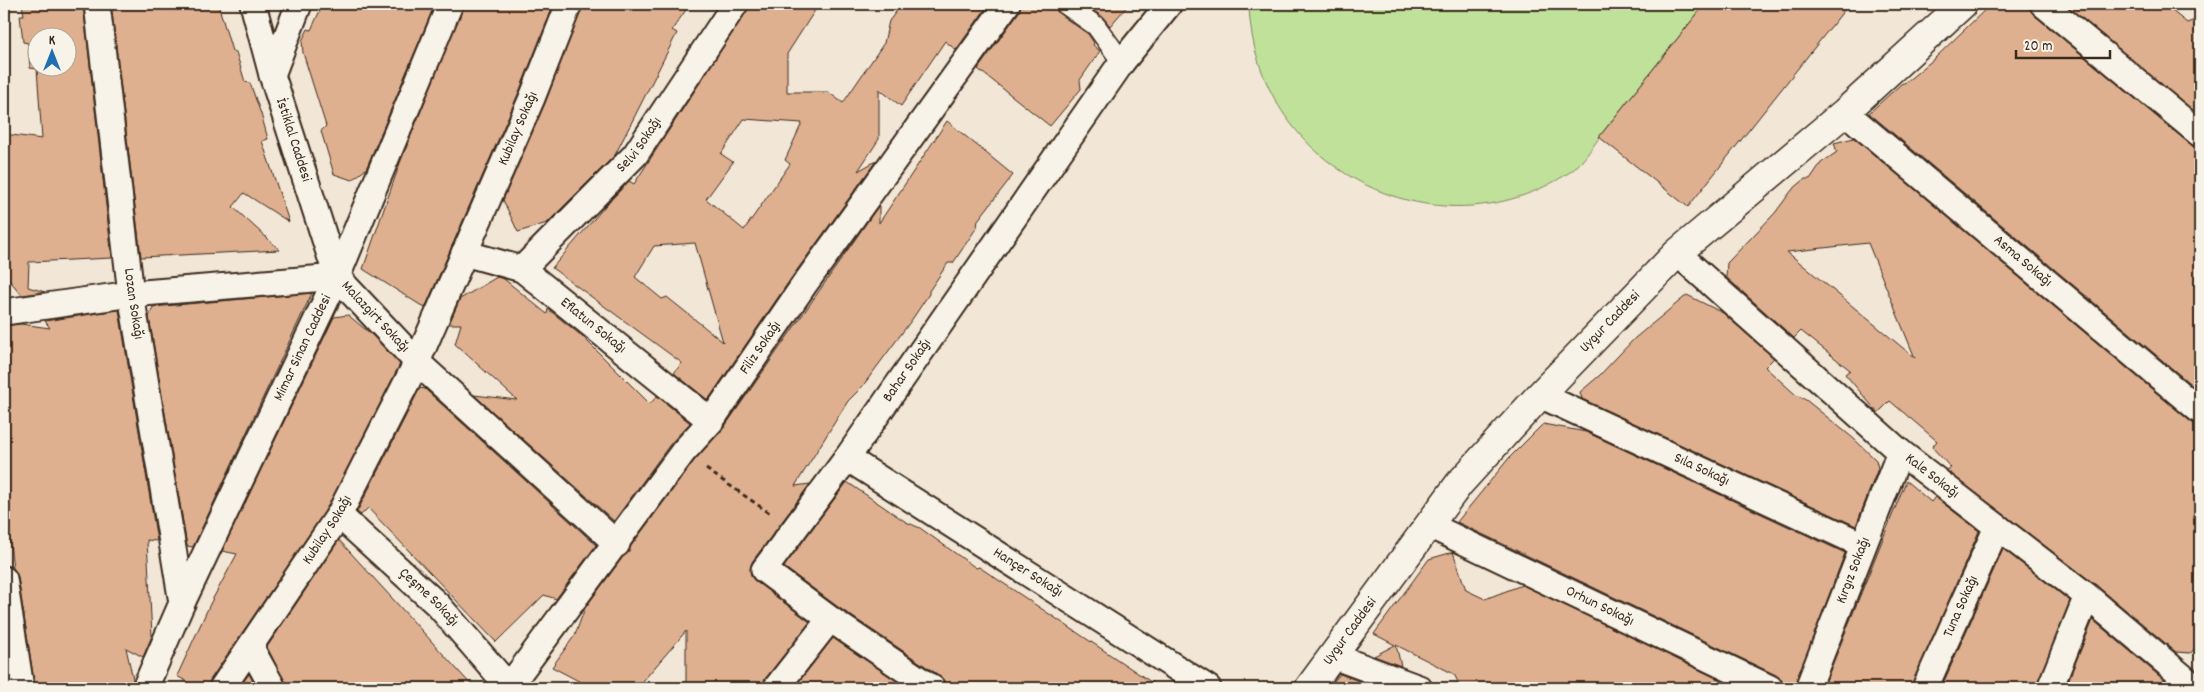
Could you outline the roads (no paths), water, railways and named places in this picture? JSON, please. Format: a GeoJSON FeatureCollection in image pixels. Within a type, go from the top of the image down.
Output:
{"type":"FeatureCollection","features":[{"type":"Feature","properties":{"kind":"main road","name":"Uygur Caddesi"},"geometry":{"type":"LineString","coordinates":[[1310,688],[1459,484],[1540,395],[1677,254],[1845,112],[1963,4]]}},
{"type":"Feature","properties":{"kind":"street","name":"Lozan Sokağı"},"geometry":{"type":"LineString","coordinates":[[96,4],[131,294],[182,603]]}},
{"type":"Feature","properties":{"kind":"street","name":"İstiklal Caddesi"},"geometry":{"type":"LineString","coordinates":[[253,4],[272,75],[337,277]]}},
{"type":"Feature","properties":{"kind":"street"},"geometry":{"type":"LineString","coordinates":[[272,75],[299,4]]}},
{"type":"Feature","properties":{"kind":"street","name":"Mimar Sinan Caddesi"},"geometry":{"type":"LineString","coordinates":[[145,688],[182,603],[337,277],[450,4]]}},
{"type":"Feature","properties":{"kind":"street","name":"Kubilay Sokağı"},"geometry":{"type":"LineString","coordinates":[[222,688],[251,648],[339,515],[417,362],[532,98],[570,4]]}},
{"type":"Feature","properties":{"kind":"street","name":"Selvi Sokağı"},"geometry":{"type":"LineString","coordinates":[[522,269],[635,154],[735,4]]}},
{"type":"Feature","properties":{"kind":"street","name":"Filiz Sokağı"},"geometry":{"type":"LineString","coordinates":[[509,688],[683,452],[711,421],[804,285],[1007,4]]}},
{"type":"Feature","properties":{"kind":"street"},"geometry":{"type":"LineString","coordinates":[[1065,4],[1096,26],[1122,62]]}},
{"type":"Feature","properties":{"kind":"street","name":"Bahar Sokağı"},"geometry":{"type":"LineString","coordinates":[[932,688],[830,619],[764,570],[847,458],[1122,62],[1169,4]]}},
{"type":"Feature","properties":{"kind":"street"},"geometry":{"type":"LineString","coordinates":[[2044,4],[2200,134]]}},
{"type":"Feature","properties":{"kind":"street","name":"Asma Sokağı"},"geometry":{"type":"LineString","coordinates":[[1845,112],[2200,411]]}},
{"type":"Feature","properties":{"kind":"street","name":"Eflatun Sokağı"},"geometry":{"type":"LineString","coordinates":[[464,254],[522,269],[711,421]]}},
{"type":"Feature","properties":{"kind":"street","name":"Kale Sokağı"},"geometry":{"type":"LineString","coordinates":[[1677,254],[1900,452],[2087,596],[2196,686]]}},
{"type":"Feature","properties":{"kind":"street","name":"Malazgirt Sokağı"},"geometry":{"type":"LineString","coordinates":[[4,312],[131,294],[337,277],[417,362],[617,544]]}},
{"type":"Feature","properties":{"kind":"street","name":"Sıla Sokağı"},"geometry":{"type":"LineString","coordinates":[[1540,395],[1863,545]]}},
{"type":"Feature","properties":{"kind":"street","name":"Kırgız Sokağı"},"geometry":{"type":"LineString","coordinates":[[1808,688],[1900,452]]}},
{"type":"Feature","properties":{"kind":"street","name":"Hançer Sokağı"},"geometry":{"type":"LineString","coordinates":[[847,458],[1208,688]]}},
{"type":"Feature","properties":{"kind":"street","name":"Çeşme Sokağı"},"geometry":{"type":"LineString","coordinates":[[339,515],[438,605],[509,688]]}},
{"type":"Feature","properties":{"kind":"street","name":"Orhun Sokağı"},"geometry":{"type":"LineString","coordinates":[[1429,525],[1770,688]]}},
{"type":"Feature","properties":{"kind":"street","name":"Tuna Sokağı"},"geometry":{"type":"LineString","coordinates":[[1925,688],[1997,527]]}},
{"type":"Feature","properties":{"kind":"street"},"geometry":{"type":"LineString","coordinates":[[4,579],[21,688]]}},
{"type":"Feature","properties":{"kind":"street"},"geometry":{"type":"LineString","coordinates":[[2050,688],[2087,596]]}},
{"type":"Feature","properties":{"kind":"street"},"geometry":{"type":"LineString","coordinates":[[776,688],[830,619]]}},
{"type":"Feature","properties":{"kind":"street"},"geometry":{"type":"LineString","coordinates":[[251,648],[273,688]]}},
{"type":"Feature","properties":{"kind":"street"},"geometry":{"type":"LineString","coordinates":[[1333,656],[1419,688]]}}]}
